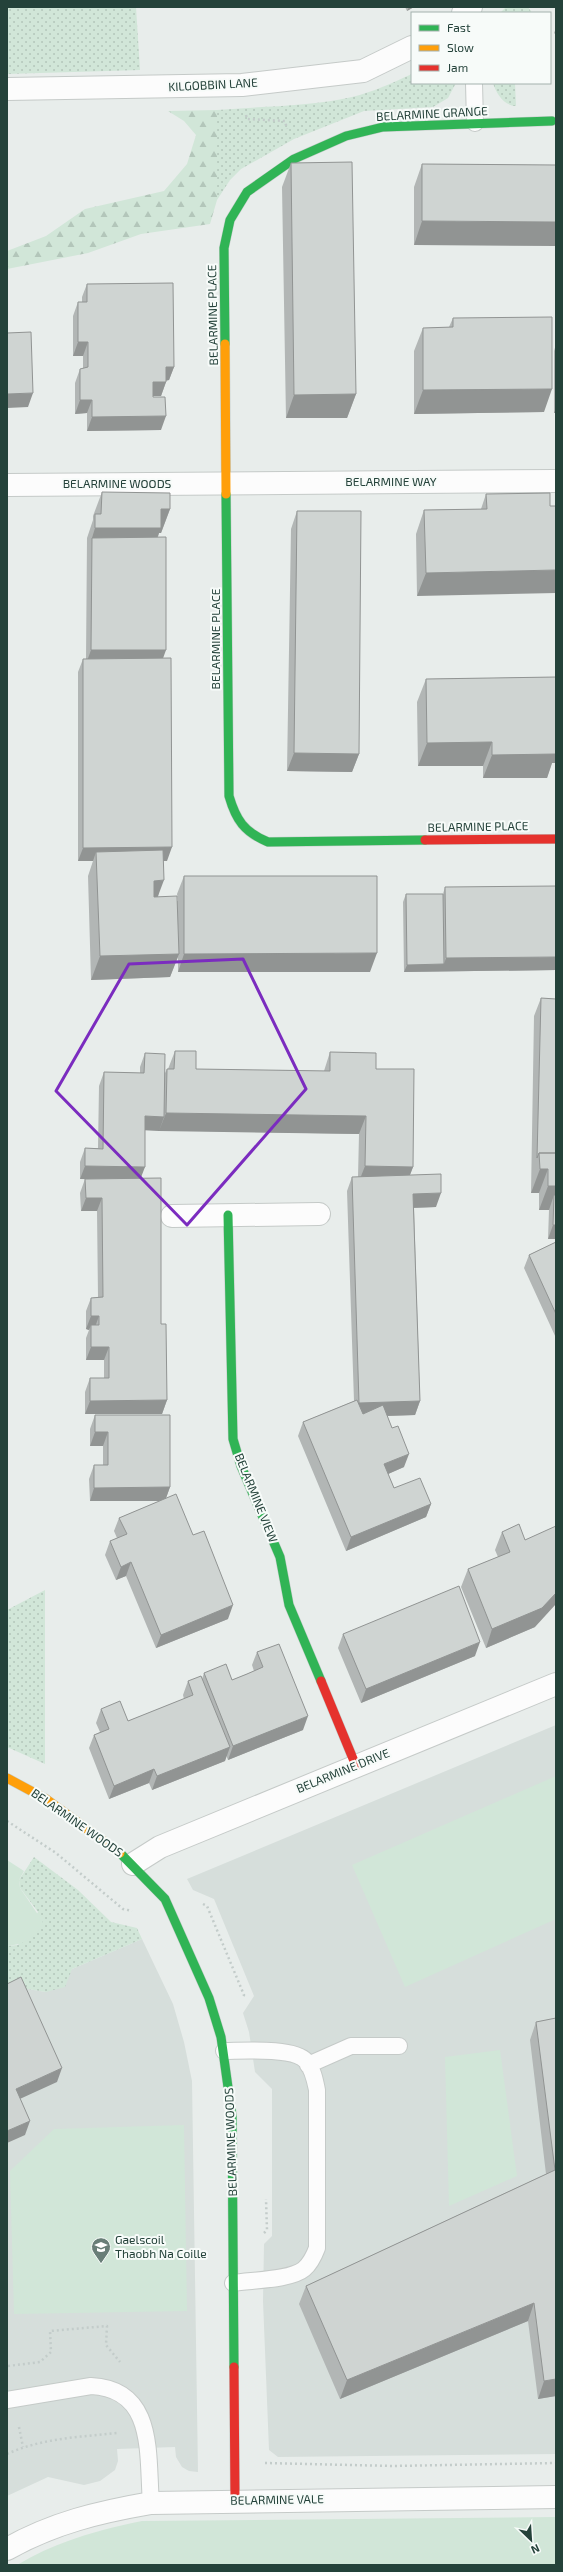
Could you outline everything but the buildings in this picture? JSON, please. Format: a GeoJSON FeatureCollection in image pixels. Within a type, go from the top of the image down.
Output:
{"type":"FeatureCollection","features":[{"type":"Feature","properties":{"kind":"street","name":"KILGOBBIN LANE"},"geometry":{"type":"LineString","coordinates":[[7,89],[242,85],[363,71],[411,47]]}},
{"type":"Feature","properties":{"kind":"street","name":"BELARMINE GRANGE"},"geometry":{"type":"LineString","coordinates":[[294,159],[346,136],[383,126],[552,121]]}},
{"type":"Feature","properties":{"kind":"street","name":"BELARMINE PLACE"},"geometry":{"type":"LineString","coordinates":[[294,159],[246,192],[230,220],[224,248],[230,796],[235,819],[249,835],[268,842],[556,839]]}},
{"type":"Feature","properties":{"kind":"street","name":"BELARMINE WAY"},"geometry":{"type":"LineString","coordinates":[[227,483],[556,481]]}},
{"type":"Feature","properties":{"kind":"street","name":"BELARMINE WOODS"},"geometry":{"type":"LineString","coordinates":[[7,485],[227,483]]}},
{"type":"Feature","properties":{"kind":"street"},"geometry":{"type":"LineString","coordinates":[[172,1216],[319,1214]]}},
{"type":"Feature","properties":{"kind":"street","name":"BELARMINE VIEW"},"geometry":{"type":"LineString","coordinates":[[228,1215],[231,1408],[233,1439],[241,1466],[280,1557],[289,1606],[356,1766]]}},
{"type":"Feature","properties":{"kind":"street","name":"BELARMINE DRIVE"},"geometry":{"type":"LineString","coordinates":[[133,1864],[160,1847],[556,1684]]}},
{"type":"Feature","properties":{"kind":"street","name":"BELARMINE WOODS"},"geometry":{"type":"LineString","coordinates":[[7,1778],[46,1799],[106,1841],[133,1864],[165,1899],[176,1920],[209,1998],[224,2051],[232,2116],[236,2501]]}},
{"type":"Feature","properties":{"kind":"street","name":"BELARMINE VALE"},"geometry":{"type":"LineString","coordinates":[[7,2549],[32,2535],[64,2522],[99,2512],[151,2503],[556,2497]]}},
{"type":"Feature","properties":{"kind":"lane"},"geometry":{"type":"LineString","coordinates":[[474,84],[475,123]]}},
{"type":"Feature","properties":{"kind":"lane"},"geometry":{"type":"LineString","coordinates":[[308,2065],[351,2046],[399,2046]]}},
{"type":"Feature","properties":{"kind":"lane"},"geometry":{"type":"LineString","coordinates":[[224,2051],[292,2053],[306,2060],[314,2074],[317,2090],[317,2248],[313,2259],[304,2270],[291,2275],[234,2283]]}},
{"type":"Feature","properties":{"kind":"lane"},"geometry":{"type":"LineString","coordinates":[[7,2400],[91,2386],[106,2386],[122,2393],[133,2402],[146,2430],[151,2503]]}},
{"type":"Feature","properties":{"kind":"path"},"geometry":{"type":"LineString","coordinates":[[242,85],[247,119],[285,121],[294,159]]}},
{"type":"Feature","properties":{"kind":"path"},"geometry":{"type":"LineString","coordinates":[[7,1822],[56,1852],[123,1909],[176,1920]]}},
{"type":"Feature","properties":{"kind":"path"},"geometry":{"type":"LineString","coordinates":[[7,2454],[23,2447],[58,2439],[146,2430]]}},
{"type":"Feature","properties":{"kind":"path"},"geometry":{"type":"LineString","coordinates":[[235,2468],[255,2463],[393,2466],[556,2463]]}},
{"type":"Feature","properties":{"kind":"highlighted area"},"geometry":{"type":"Polygon","coordinates":[[[243,959],[306,1089],[187,1225],[56,1091],[129,964],[243,959]]]}},
{"type":"Feature","properties":{"kind":"shaded area"},"geometry":{"type":"Polygon","coordinates":[[[556,1725],[556,2454],[278,2457],[269,2450],[263,2301],[264,2244],[272,2236],[272,2089],[255,2072],[249,2032],[243,2013],[254,1996],[214,1899],[193,1890],[187,1879],[556,1725]]]}},
{"type":"Feature","properties":{"kind":"shaded area","name":"Gaelscoil Thaobh Na Coille"},"geometry":{"type":"Polygon","coordinates":[[[142,1939],[173,2004],[184,2042],[192,2081],[198,2472],[189,2471],[182,2467],[176,2457],[175,2447],[117,2449],[118,2461],[115,2470],[100,2481],[84,2485],[48,2477],[7,2496],[7,1998],[28,1989],[46,1992],[72,1969],[142,1939]]]}},
{"type":"Feature","properties":{"kind":"green space"},"geometry":{"type":"Polygon","coordinates":[[[7,7],[136,7],[140,70],[7,74],[7,7]]]}},
{"type":"Feature","properties":{"kind":"green space"},"geometry":{"type":"Polygon","coordinates":[[[506,7],[528,7],[531,12],[501,12],[506,7]]]}},
{"type":"Feature","properties":{"kind":"green space"},"geometry":{"type":"Polygon","coordinates":[[[411,74],[411,84],[455,84],[448,98],[433,107],[364,111],[294,139],[241,169],[230,180],[217,200],[217,110],[319,103],[352,97],[382,87],[411,74]]]}},
{"type":"Feature","properties":{"kind":"green space"},"geometry":{"type":"Polygon","coordinates":[[[493,84],[515,84],[516,106],[508,104],[504,101],[496,91],[493,84]]]}},
{"type":"Feature","properties":{"kind":"green space"},"geometry":{"type":"Polygon","coordinates":[[[217,110],[217,200],[210,224],[141,234],[88,253],[7,269],[7,251],[46,236],[85,209],[164,191],[187,164],[196,135],[184,121],[168,111],[217,110]]]}},
{"type":"Feature","properties":{"kind":"green space"},"geometry":{"type":"Polygon","coordinates":[[[45,1590],[45,1764],[7,1747],[7,1610],[45,1590]]]}},
{"type":"Feature","properties":{"kind":"green space"},"geometry":{"type":"Polygon","coordinates":[[[556,1776],[556,1919],[405,1987],[352,1865],[556,1776]]]}},
{"type":"Feature","properties":{"kind":"green space"},"geometry":{"type":"Polygon","coordinates":[[[34,1857],[78,1890],[111,1922],[137,1928],[142,1939],[72,1969],[65,1987],[46,1992],[28,1989],[7,1998],[7,1946],[18,1945],[38,1912],[20,1888],[19,1880],[34,1857]]]}},
{"type":"Feature","properties":{"kind":"green space"},"geometry":{"type":"Polygon","coordinates":[[[7,1860],[24,1871],[19,1880],[20,1888],[43,1922],[37,1933],[29,1940],[19,1944],[7,1946],[7,1860]]]}},
{"type":"Feature","properties":{"kind":"green space"},"geometry":{"type":"Polygon","coordinates":[[[500,2050],[517,2176],[449,2206],[445,2057],[500,2050]]]}},
{"type":"Feature","properties":{"kind":"green space"},"geometry":{"type":"Polygon","coordinates":[[[184,2125],[187,2311],[14,2314],[10,2171],[54,2129],[184,2125]]]}},
{"type":"Feature","properties":{"kind":"green space"},"geometry":{"type":"Polygon","coordinates":[[[556,2517],[556,2565],[17,2565],[62,2543],[109,2528],[142,2521],[556,2517]]]}},
{"type":"Feature","properties":{"kind":"traffic: fast"},"geometry":{"type":"LineString","coordinates":[[225,344],[224,248],[230,220],[247,192],[294,159],[346,136],[383,127],[552,121]]}},
{"type":"Feature","properties":{"kind":"traffic: fast"},"geometry":{"type":"LineString","coordinates":[[226,494],[229,796],[238,818],[253,834],[268,842],[425,840]]}},
{"type":"Feature","properties":{"kind":"traffic: fast"},"geometry":{"type":"LineString","coordinates":[[228,1215],[233,1439],[241,1466],[280,1557],[289,1605],[321,1681]]}},
{"type":"Feature","properties":{"kind":"traffic: fast"},"geometry":{"type":"LineString","coordinates":[[120,1853],[165,1899],[209,1998],[221,2037],[232,2116],[234,2367]]}},
{"type":"Feature","properties":{"kind":"traffic: slow"},"geometry":{"type":"LineString","coordinates":[[225,344],[226,494]]}},
{"type":"Feature","properties":{"kind":"traffic: slow"},"geometry":{"type":"LineString","coordinates":[[7,1778],[46,1799],[120,1853]]}},
{"type":"Feature","properties":{"kind":"traffic: jam"},"geometry":{"type":"LineString","coordinates":[[425,840],[556,839]]}},
{"type":"Feature","properties":{"kind":"traffic: jam"},"geometry":{"type":"LineString","coordinates":[[321,1681],[356,1766]]}},
{"type":"Feature","properties":{"kind":"traffic: jam"},"geometry":{"type":"LineString","coordinates":[[234,2367],[235,2501]]}},
{"type":"Feature","properties":{"kind":"place","name":"Gaelscoil Thaobh Na Coille"},"geometry":{"type":"Point","coordinates":[101,2264]}}]}
